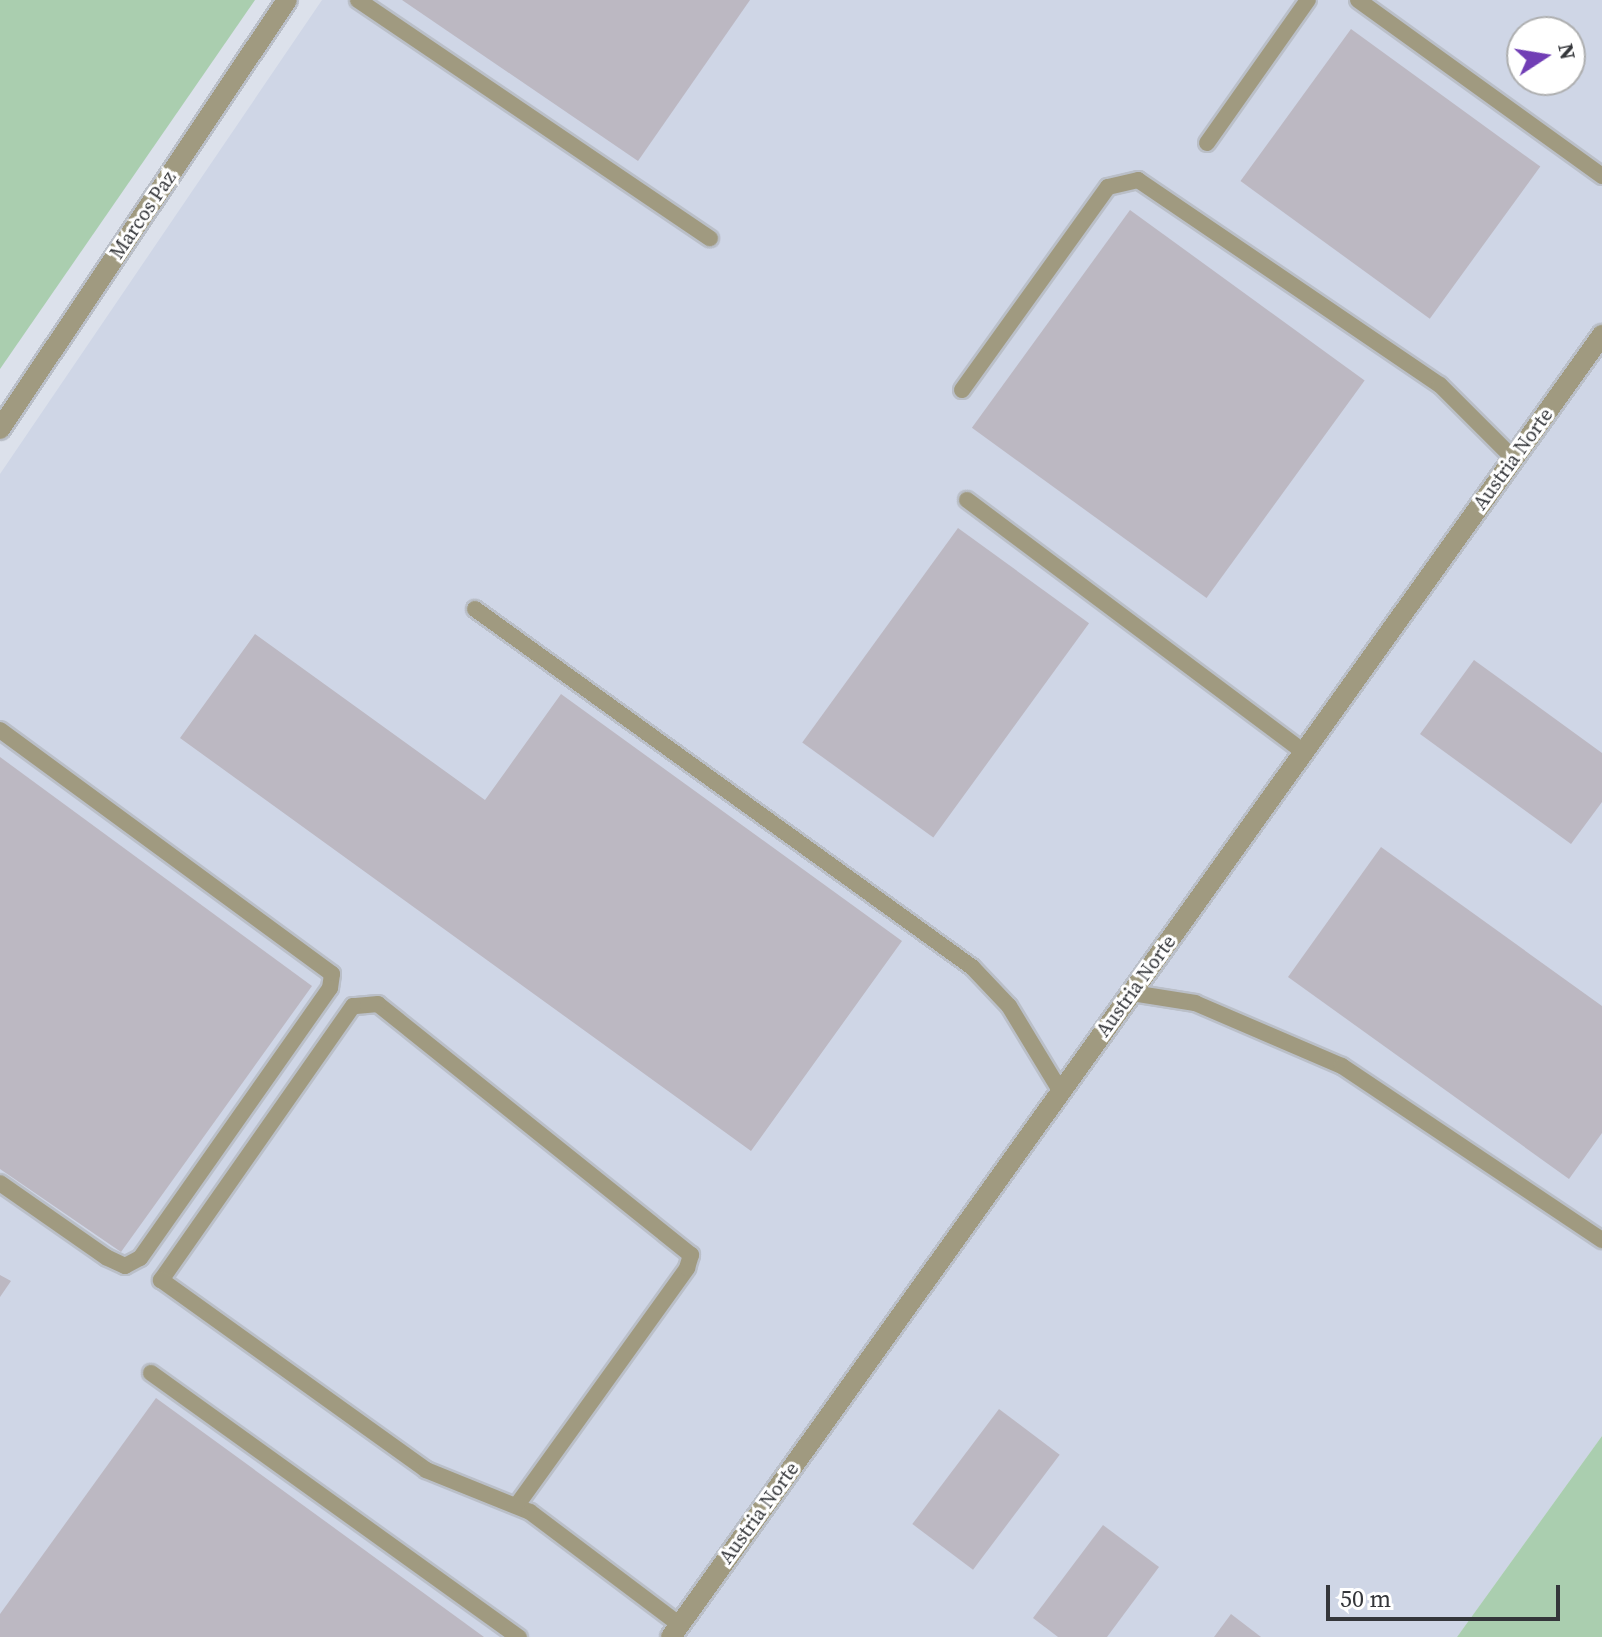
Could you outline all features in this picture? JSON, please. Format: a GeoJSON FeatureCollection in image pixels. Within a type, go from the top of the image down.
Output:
{"type":"FeatureCollection","features":[{"type":"Feature","properties":{"kind":"street","name":"Marcos Paz"},"geometry":{"type":"LineString","coordinates":[[0,429],[287,0]]}},
{"type":"Feature","properties":{"kind":"street","name":"Austria Norte"},"geometry":{"type":"LineString","coordinates":[[675,1631],[1602,335]]}},
{"type":"Feature","properties":{"kind":"lane"},"geometry":{"type":"LineString","coordinates":[[358,0],[710,238]]}},
{"type":"Feature","properties":{"kind":"lane"},"geometry":{"type":"LineString","coordinates":[[1207,143],[1308,0]]}},
{"type":"Feature","properties":{"kind":"lane"},"geometry":{"type":"LineString","coordinates":[[1358,0],[1602,176]]}},
{"type":"Feature","properties":{"kind":"lane"},"geometry":{"type":"LineString","coordinates":[[962,390],[1108,187],[1138,180],[1440,385],[1514,459]]}},
{"type":"Feature","properties":{"kind":"lane"},"geometry":{"type":"LineString","coordinates":[[967,500],[1304,752]]}},
{"type":"Feature","properties":{"kind":"lane"},"geometry":{"type":"LineString","coordinates":[[475,609],[972,967],[1009,1006],[1061,1092]]}},
{"type":"Feature","properties":{"kind":"lane"},"geometry":{"type":"LineString","coordinates":[[0,730],[332,974],[330,988],[140,1258],[125,1266],[106,1257],[0,1183]]}},
{"type":"Feature","properties":{"kind":"lane"},"geometry":{"type":"LineString","coordinates":[[1132,993],[1195,1003],[1342,1066],[1602,1240]]}},
{"type":"Feature","properties":{"kind":"lane"},"geometry":{"type":"LineString","coordinates":[[517,1505],[687,1268],[691,1255],[378,1004],[353,1006],[161,1280],[426,1470],[517,1505],[675,1631]]}},
{"type":"Feature","properties":{"kind":"lane"},"geometry":{"type":"LineString","coordinates":[[151,1373],[519,1637]]}},
{"type":"Feature","properties":{"kind":"shaded area"},"geometry":{"type":"Polygon","coordinates":[[[322,0],[1602,0],[1602,1436],[1457,1637],[0,1637],[0,474],[322,0]]]}},
{"type":"Feature","properties":{"kind":"green space"},"geometry":{"type":"Polygon","coordinates":[[[0,0],[255,0],[0,369],[0,0]]]}},
{"type":"Feature","properties":{"kind":"green space"},"geometry":{"type":"Polygon","coordinates":[[[1602,1436],[1602,1637],[1457,1637],[1602,1436]]]}},
{"type":"Feature","properties":{"kind":"building"},"geometry":{"type":"Polygon","coordinates":[[[402,0],[750,0],[638,161],[402,0]]]}},
{"type":"Feature","properties":{"kind":"building"},"geometry":{"type":"Polygon","coordinates":[[[1351,29],[1540,167],[1430,319],[1240,181],[1351,29]]]}},
{"type":"Feature","properties":{"kind":"building"},"geometry":{"type":"Polygon","coordinates":[[[1130,210],[1365,380],[1207,598],[972,428],[1130,210]]]}},
{"type":"Feature","properties":{"kind":"building"},"geometry":{"type":"Polygon","coordinates":[[[958,528],[1089,623],[933,838],[802,742],[958,528]]]}},
{"type":"Feature","properties":{"kind":"building"},"geometry":{"type":"Polygon","coordinates":[[[255,634],[485,800],[561,694],[902,941],[751,1151],[180,738],[255,634]]]}},
{"type":"Feature","properties":{"kind":"building"},"geometry":{"type":"Polygon","coordinates":[[[1474,660],[1602,753],[1602,802],[1571,844],[1420,734],[1474,660]]]}},
{"type":"Feature","properties":{"kind":"building"},"geometry":{"type":"Polygon","coordinates":[[[0,757],[312,986],[121,1252],[0,1169],[0,757]]]}},
{"type":"Feature","properties":{"kind":"building"},"geometry":{"type":"Polygon","coordinates":[[[1381,847],[1602,1006],[1602,1133],[1569,1179],[1288,977],[1381,847]]]}},
{"type":"Feature","properties":{"kind":"building"},"geometry":{"type":"Polygon","coordinates":[[[0,1275],[11,1281],[0,1297],[0,1275]]]}},
{"type":"Feature","properties":{"kind":"building"},"geometry":{"type":"Polygon","coordinates":[[[156,1398],[484,1637],[0,1637],[0,1614],[156,1398]]]}},
{"type":"Feature","properties":{"kind":"building"},"geometry":{"type":"Polygon","coordinates":[[[999,1409],[1060,1455],[973,1570],[912,1524],[999,1409]]]}},
{"type":"Feature","properties":{"kind":"building"},"geometry":{"type":"Polygon","coordinates":[[[1103,1525],[1159,1567],[1107,1637],[1058,1637],[1033,1618],[1103,1525]]]}},
{"type":"Feature","properties":{"kind":"building"},"geometry":{"type":"Polygon","coordinates":[[[1231,1614],[1261,1637],[1214,1637],[1231,1614]]]}}]}
